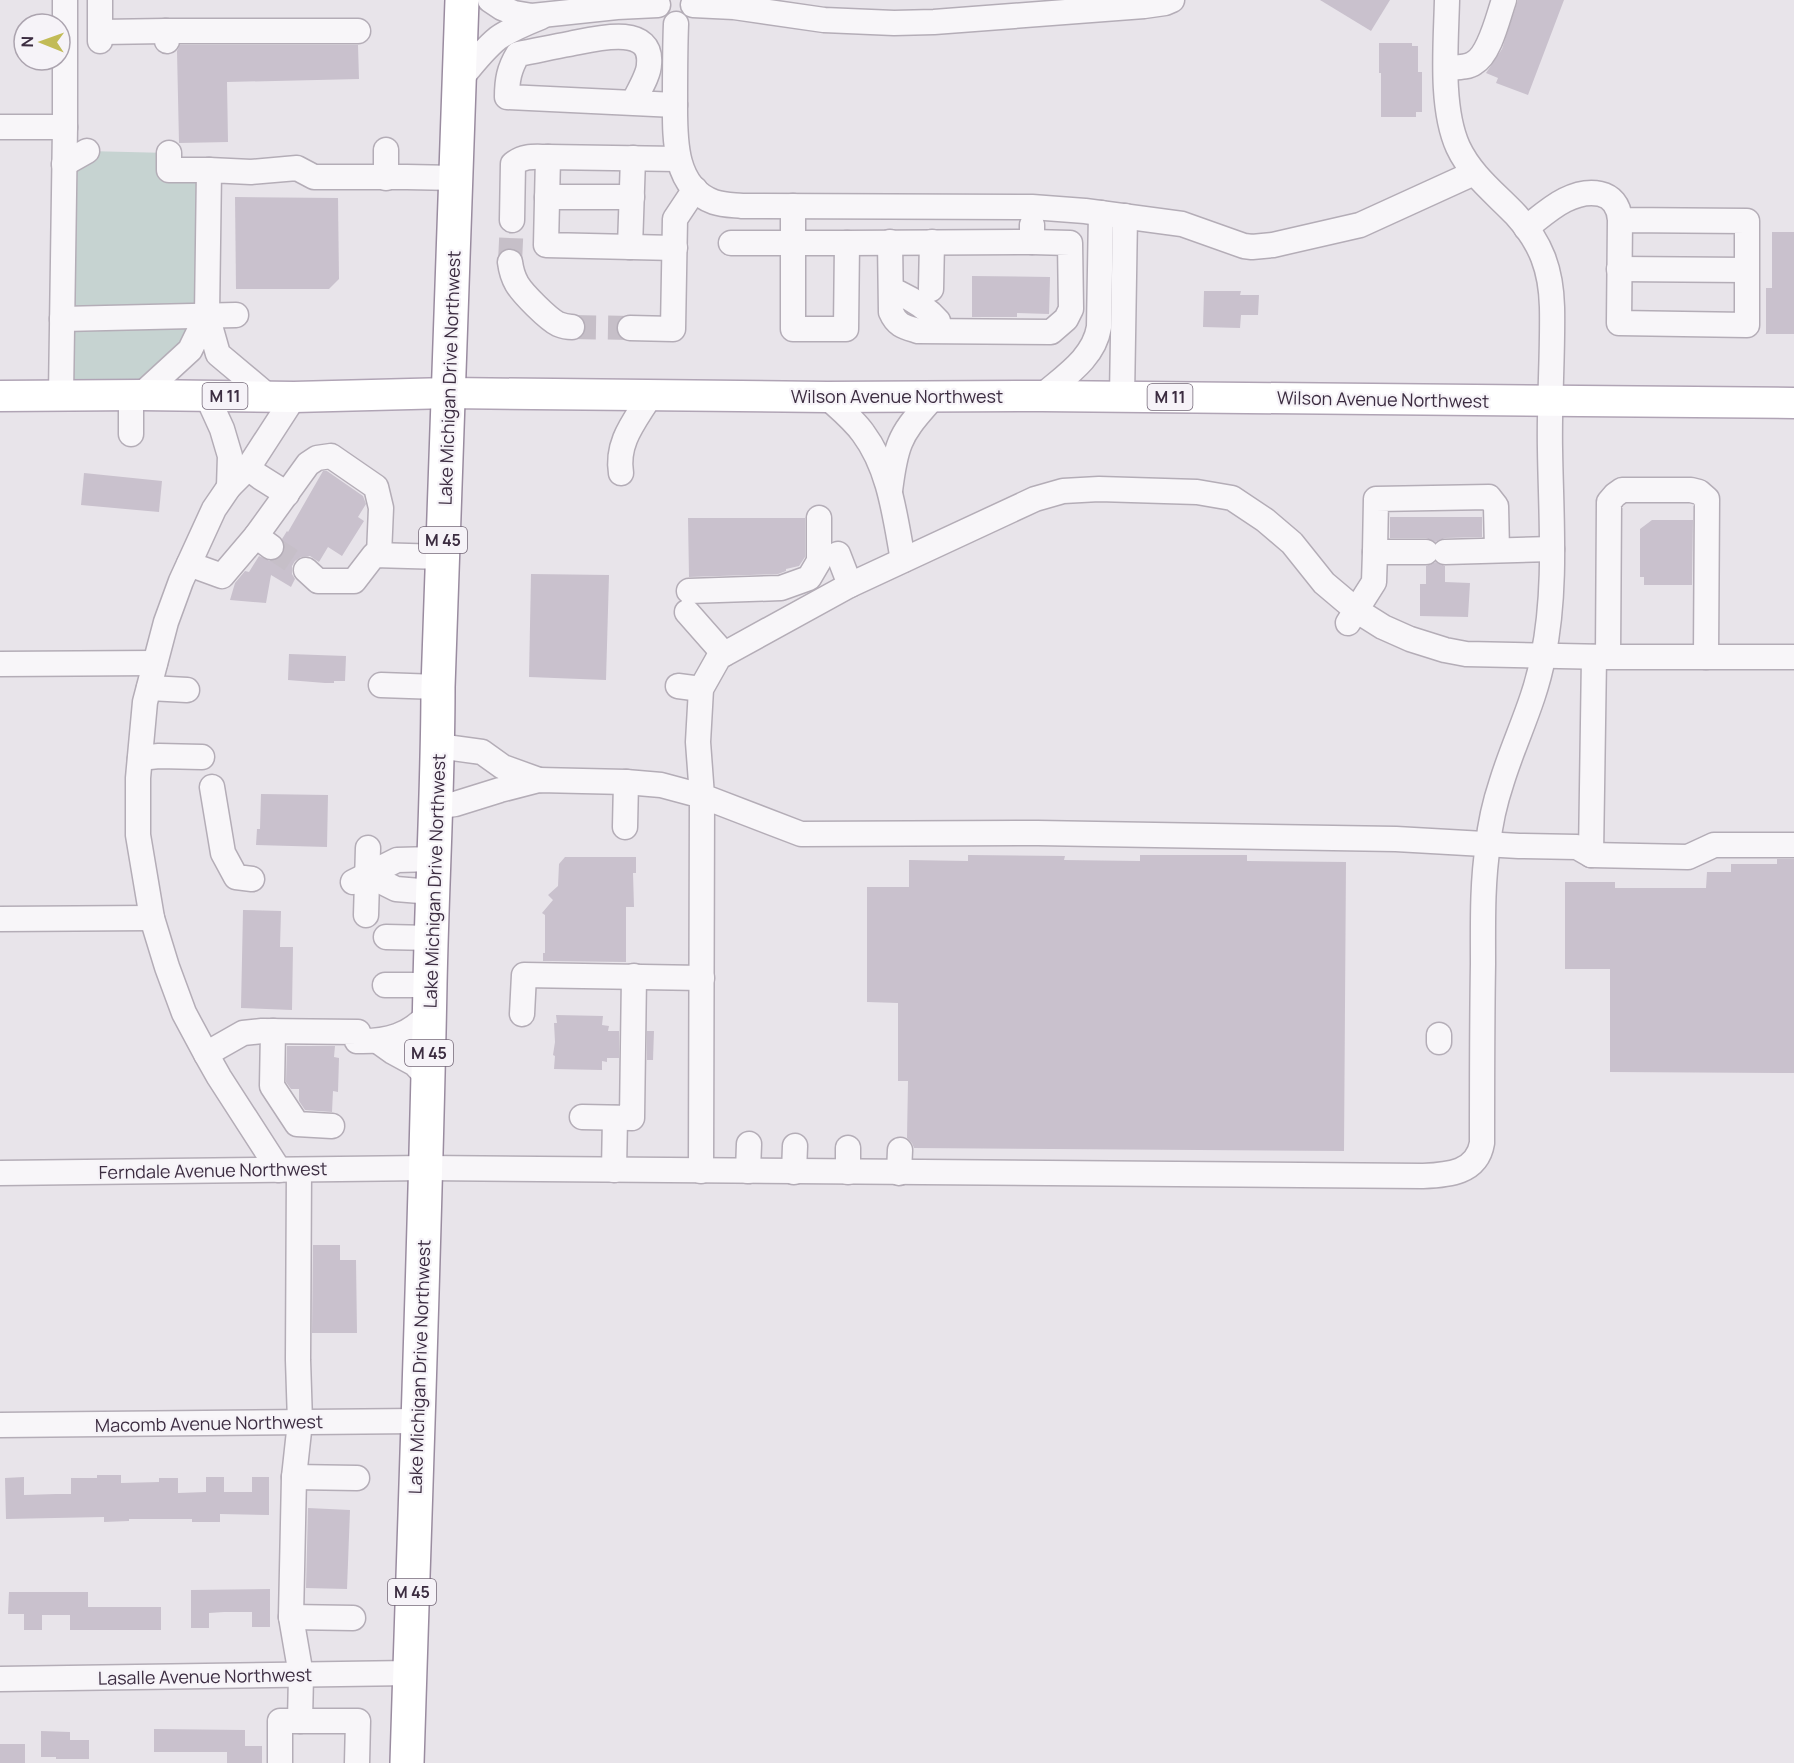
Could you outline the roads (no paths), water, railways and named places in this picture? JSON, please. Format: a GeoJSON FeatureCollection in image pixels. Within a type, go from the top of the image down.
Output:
{"type":"FeatureCollection","features":[{"type":"Feature","properties":{"kind":"highway","name":"Lake Michigan Drive Northwest"},"geometry":{"type":"LineString","coordinates":[[407,1763],[434,807],[438,746],[438,687],[462,0]]}},
{"type":"Feature","properties":{"kind":"main road","name":"Wilson Avenue Northwest"},"geometry":{"type":"LineString","coordinates":[[0,396],[281,396],[449,393],[1794,403]]}},
{"type":"Feature","properties":{"kind":"street"},"geometry":{"type":"LineString","coordinates":[[61,395],[65,0]]}},
{"type":"Feature","properties":{"kind":"street"},"geometry":{"type":"LineString","coordinates":[[100,0],[101,37],[358,31]]}},
{"type":"Feature","properties":{"kind":"street"},"geometry":{"type":"LineString","coordinates":[[490,0],[502,8],[528,16],[658,3],[661,16],[665,21],[676,24],[690,16],[692,2],[734,7],[822,10],[866,23],[934,22],[1161,2]]}},
{"type":"Feature","properties":{"kind":"street","name":"Ferndale Avenue Northwest"},"geometry":{"type":"LineString","coordinates":[[0,1173],[425,1168],[848,1172],[899,1161],[1423,1176],[1467,1168],[1477,1158],[1482,1143],[1484,887],[1488,844],[1500,786],[1535,694],[1544,656],[1550,614],[1552,321],[1549,275],[1543,254],[1526,228],[1474,173],[1458,146],[1452,130],[1446,68],[1447,0]]}},
{"type":"Feature","properties":{"kind":"street"},"geometry":{"type":"LineString","coordinates":[[1446,68],[1473,64],[1482,56],[1489,44],[1504,0]]}},
{"type":"Feature","properties":{"kind":"street"},"geometry":{"type":"LineString","coordinates":[[617,7],[622,36]]}},
{"type":"Feature","properties":{"kind":"street"},"geometry":{"type":"LineString","coordinates":[[459,81],[497,39],[542,16]]}},
{"type":"Feature","properties":{"kind":"street"},"geometry":{"type":"LineString","coordinates":[[676,24],[675,139],[678,159],[695,189],[705,197],[721,204],[1032,207],[1101,213],[1182,224],[1234,243],[1252,247],[1342,231],[1474,173]]}},
{"type":"Feature","properties":{"kind":"street"},"geometry":{"type":"LineString","coordinates":[[633,103],[650,66],[649,53],[642,43],[622,36],[611,36],[518,54],[507,80],[507,97],[633,103],[675,105]]}},
{"type":"Feature","properties":{"kind":"street"},"geometry":{"type":"LineString","coordinates":[[0,127],[65,127]]}},
{"type":"Feature","properties":{"kind":"street"},"geometry":{"type":"LineString","coordinates":[[373,184],[386,150]]}},
{"type":"Feature","properties":{"kind":"street"},"geometry":{"type":"LineString","coordinates":[[64,164],[87,151]]}},
{"type":"Feature","properties":{"kind":"street"},"geometry":{"type":"LineString","coordinates":[[169,153],[169,170],[209,170],[251,164],[297,168],[314,177],[373,184],[407,177],[456,178]]}},
{"type":"Feature","properties":{"kind":"street"},"geometry":{"type":"LineString","coordinates":[[512,220],[513,164],[519,159],[548,157],[678,159]]}},
{"type":"Feature","properties":{"kind":"street"},"geometry":{"type":"LineString","coordinates":[[548,157],[546,245],[675,248]]}},
{"type":"Feature","properties":{"kind":"street"},"geometry":{"type":"LineString","coordinates":[[630,247],[633,158]]}},
{"type":"Feature","properties":{"kind":"street"},"geometry":{"type":"LineString","coordinates":[[209,170],[207,315],[218,354],[281,396],[248,468],[229,488],[214,509],[196,524],[189,564],[166,622],[145,702],[138,778],[138,835],[162,929],[180,977],[184,1013],[219,1077],[289,1170],[300,1422],[294,1478],[291,1617],[301,1675],[300,1721]]}},
{"type":"Feature","properties":{"kind":"street"},"geometry":{"type":"LineString","coordinates":[[630,328],[673,328],[675,219],[695,189]]}},
{"type":"Feature","properties":{"kind":"street"},"geometry":{"type":"LineString","coordinates":[[1526,228],[1567,199],[1586,194],[1602,194],[1609,197],[1617,207],[1620,220],[1619,323],[1747,325],[1747,221],[1620,220]]}},
{"type":"Feature","properties":{"kind":"street"},"geometry":{"type":"LineString","coordinates":[[547,197],[632,197]]}},
{"type":"Feature","properties":{"kind":"street"},"geometry":{"type":"LineString","coordinates":[[793,206],[793,329],[846,329],[847,243]]}},
{"type":"Feature","properties":{"kind":"street"},"geometry":{"type":"LineString","coordinates":[[871,206],[887,242],[899,293],[899,307],[907,319],[916,323],[938,321],[959,324],[1049,322],[1057,314],[1060,301],[1058,243]]}},
{"type":"Feature","properties":{"kind":"street"},"geometry":{"type":"LineString","coordinates":[[1032,207],[1032,242]]}},
{"type":"Feature","properties":{"kind":"street"},"geometry":{"type":"LineString","coordinates":[[1042,396],[1088,355],[1098,338],[1101,213]]}},
{"type":"Feature","properties":{"kind":"street"},"geometry":{"type":"LineString","coordinates":[[1122,397],[1125,216]]}},
{"type":"Feature","properties":{"kind":"street"},"geometry":{"type":"LineString","coordinates":[[731,243],[887,242],[1032,242],[1070,243],[1071,309],[1066,319],[1051,332],[918,331],[903,326],[894,321],[891,312],[887,242]]}},
{"type":"Feature","properties":{"kind":"street"},"geometry":{"type":"LineString","coordinates":[[932,242],[932,289]]}},
{"type":"Feature","properties":{"kind":"street"},"geometry":{"type":"LineString","coordinates":[[510,262],[517,285],[526,295],[556,322],[565,327],[572,327]]}},
{"type":"Feature","properties":{"kind":"street"},"geometry":{"type":"LineString","coordinates":[[1619,269],[1746,270]]}},
{"type":"Feature","properties":{"kind":"street"},"geometry":{"type":"LineString","coordinates":[[131,434],[136,395],[190,350],[207,315]]}},
{"type":"Feature","properties":{"kind":"street"},"geometry":{"type":"LineString","coordinates":[[62,319],[236,315]]}},
{"type":"Feature","properties":{"kind":"street"},"geometry":{"type":"LineString","coordinates":[[207,396],[222,429],[230,456],[229,488]]}},
{"type":"Feature","properties":{"kind":"street"},"geometry":{"type":"LineString","coordinates":[[621,473],[619,455],[623,442],[650,396]]}},
{"type":"Feature","properties":{"kind":"street"},"geometry":{"type":"LineString","coordinates":[[890,491],[895,457],[901,440],[934,396]]}},
{"type":"Feature","properties":{"kind":"street"},"geometry":{"type":"LineString","coordinates":[[827,397],[857,425],[868,440],[890,491],[903,560]]}},
{"type":"Feature","properties":{"kind":"street"},"geometry":{"type":"LineString","coordinates":[[189,564],[222,576],[264,541],[287,494],[308,464],[317,458],[331,456],[376,488],[381,508],[379,555]]}},
{"type":"Feature","properties":{"kind":"street"},"geometry":{"type":"LineString","coordinates":[[248,468],[287,494]]}},
{"type":"Feature","properties":{"kind":"street"},"geometry":{"type":"LineString","coordinates":[[701,1171],[702,796],[698,742],[689,687],[719,657],[740,653],[849,593],[903,560],[999,526],[1035,499],[1050,502],[1075,490],[1099,495],[1232,498],[1248,514],[1265,520],[1297,558],[1324,583],[1352,616],[1383,627],[1397,641],[1445,656],[1466,654],[1794,657]]}},
{"type":"Feature","properties":{"kind":"street"},"geometry":{"type":"LineString","coordinates":[[1591,855],[1609,502],[1622,490],[1699,492],[1707,499],[1706,657]]}},
{"type":"Feature","properties":{"kind":"street"},"geometry":{"type":"LineString","coordinates":[[1352,616],[1374,582],[1376,499],[1489,496],[1496,506],[1497,550]]}},
{"type":"Feature","properties":{"kind":"street"},"geometry":{"type":"LineString","coordinates":[[740,653],[688,602],[781,588],[808,578],[819,561],[819,518]]}},
{"type":"Feature","properties":{"kind":"street"},"geometry":{"type":"LineString","coordinates":[[1375,552],[1552,549]]}},
{"type":"Feature","properties":{"kind":"street"},"geometry":{"type":"LineString","coordinates":[[838,554],[849,593]]}},
{"type":"Feature","properties":{"kind":"street"},"geometry":{"type":"LineString","coordinates":[[306,570],[318,581],[354,581],[374,555],[443,557]]}},
{"type":"Feature","properties":{"kind":"street"},"geometry":{"type":"LineString","coordinates":[[0,664],[155,663]]}},
{"type":"Feature","properties":{"kind":"street"},"geometry":{"type":"LineString","coordinates":[[381,685],[438,687]]}},
{"type":"Feature","properties":{"kind":"street"},"geometry":{"type":"LineString","coordinates":[[149,688],[187,690]]}},
{"type":"Feature","properties":{"kind":"street"},"geometry":{"type":"LineString","coordinates":[[438,746],[482,752],[503,767],[539,780]]}},
{"type":"Feature","properties":{"kind":"street"},"geometry":{"type":"LineString","coordinates":[[140,758],[202,757]]}},
{"type":"Feature","properties":{"kind":"street"},"geometry":{"type":"LineString","coordinates":[[434,807],[455,804],[539,780],[626,782],[662,785],[702,796],[801,834],[1095,834],[1396,839],[1577,847],[1591,855],[1688,857],[1714,845],[1794,845]]}},
{"type":"Feature","properties":{"kind":"street"},"geometry":{"type":"LineString","coordinates":[[625,827],[626,782]]}},
{"type":"Feature","properties":{"kind":"street"},"geometry":{"type":"LineString","coordinates":[[212,787],[224,853],[236,877],[252,879]]}},
{"type":"Feature","properties":{"kind":"street"},"geometry":{"type":"LineString","coordinates":[[366,915],[360,878],[368,848]]}},
{"type":"Feature","properties":{"kind":"street"},"geometry":{"type":"LineString","coordinates":[[360,878],[397,860],[433,859]]}},
{"type":"Feature","properties":{"kind":"street"},"geometry":{"type":"LineString","coordinates":[[360,878],[396,889],[432,892]]}},
{"type":"Feature","properties":{"kind":"street"},"geometry":{"type":"LineString","coordinates":[[0,920],[162,929]]}},
{"type":"Feature","properties":{"kind":"street"},"geometry":{"type":"LineString","coordinates":[[386,937],[431,938]]}},
{"type":"Feature","properties":{"kind":"street"},"geometry":{"type":"LineString","coordinates":[[522,1014],[522,972],[643,973],[702,978]]}},
{"type":"Feature","properties":{"kind":"street"},"geometry":{"type":"LineString","coordinates":[[582,1117],[632,1118],[643,973]]}},
{"type":"Feature","properties":{"kind":"street"},"geometry":{"type":"LineString","coordinates":[[206,1054],[243,1034],[273,1031],[362,1037],[411,1029],[421,1022],[430,999],[385,985]]}},
{"type":"Feature","properties":{"kind":"street"},"geometry":{"type":"LineString","coordinates":[[273,1031],[272,1086],[297,1124],[332,1126]]}},
{"type":"Feature","properties":{"kind":"street"},"geometry":{"type":"LineString","coordinates":[[362,1037],[415,1065],[428,1078]]}},
{"type":"Feature","properties":{"kind":"street"},"geometry":{"type":"LineString","coordinates":[[614,1170],[615,1118]]}},
{"type":"Feature","properties":{"kind":"street"},"geometry":{"type":"LineString","coordinates":[[748,1171],[749,1144]]}},
{"type":"Feature","properties":{"kind":"street"},"geometry":{"type":"LineString","coordinates":[[794,1172],[795,1146]]}},
{"type":"Feature","properties":{"kind":"street"},"geometry":{"type":"LineString","coordinates":[[848,1148],[848,1172]]}},
{"type":"Feature","properties":{"kind":"street","name":"Macomb Avenue Northwest"},"geometry":{"type":"LineString","coordinates":[[0,1425],[417,1421]]}},
{"type":"Feature","properties":{"kind":"street"},"geometry":{"type":"LineString","coordinates":[[294,1478],[357,1478]]}},
{"type":"Feature","properties":{"kind":"street"},"geometry":{"type":"LineString","coordinates":[[291,1617],[353,1618]]}},
{"type":"Feature","properties":{"kind":"street","name":"Lasalle Avenue Northwest"},"geometry":{"type":"LineString","coordinates":[[0,1679],[410,1673]]}},
{"type":"Feature","properties":{"kind":"street"},"geometry":{"type":"LineString","coordinates":[[280,1763],[280,1721],[358,1721],[357,1763]]}},
{"type":"Feature","properties":{"kind":"tunnel"},"geometry":{"type":"LineString","coordinates":[[510,262],[512,220]]}},
{"type":"Feature","properties":{"kind":"tunnel"},"geometry":{"type":"LineString","coordinates":[[572,327],[630,328]]}},
{"type":"Feature","properties":{"kind":"tunnel"},"geometry":{"type":"LineString","coordinates":[[271,547],[306,570]]}}]}
